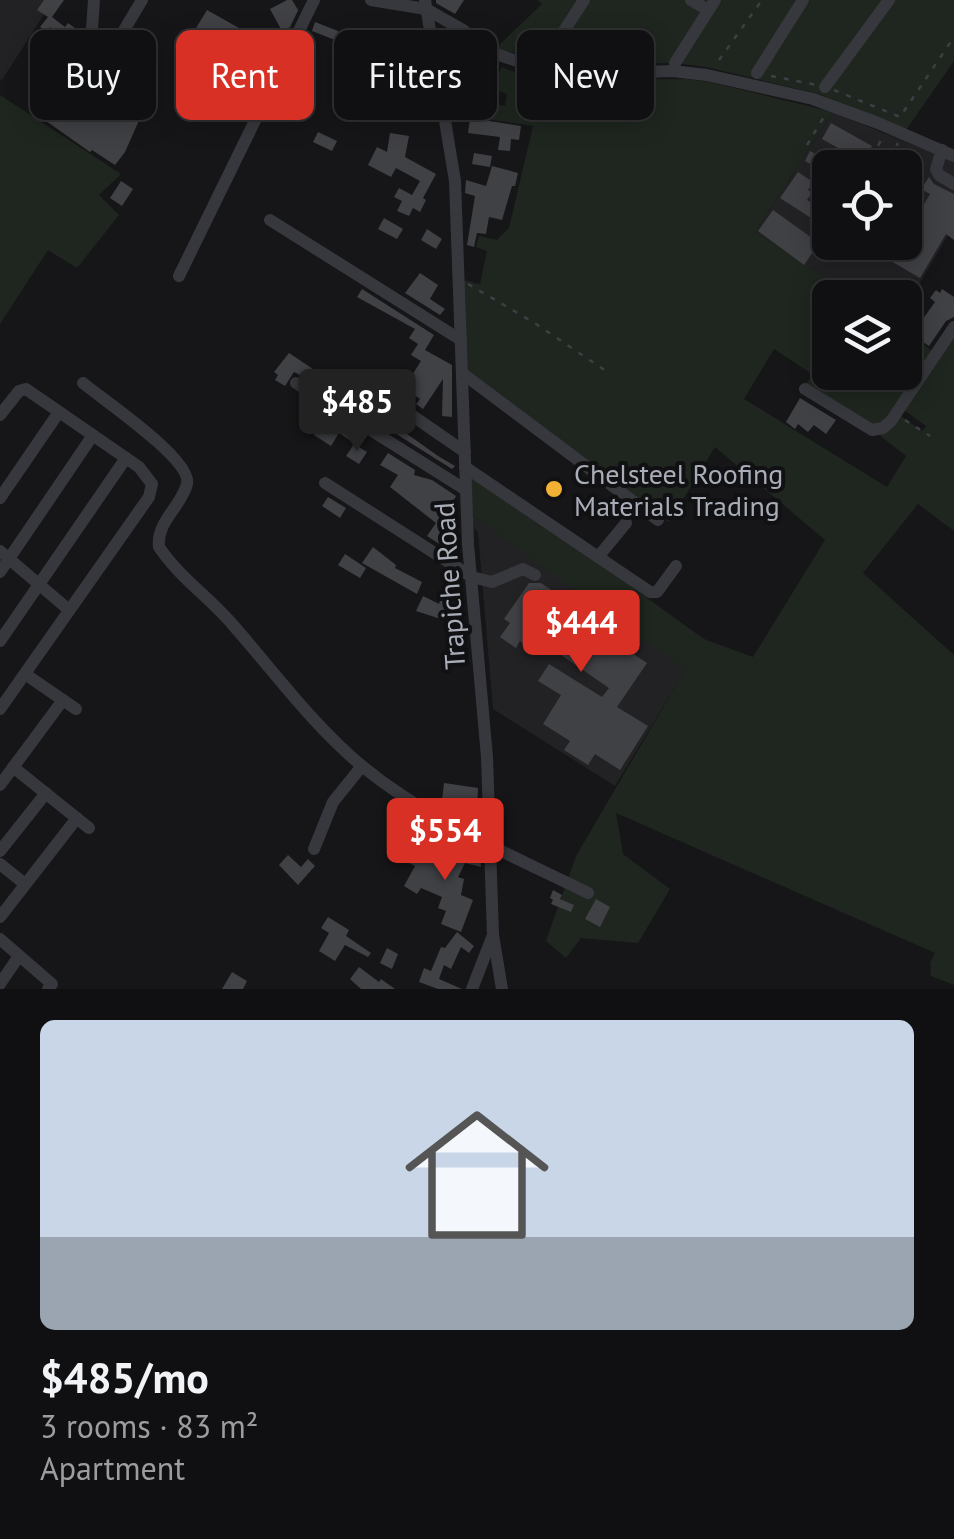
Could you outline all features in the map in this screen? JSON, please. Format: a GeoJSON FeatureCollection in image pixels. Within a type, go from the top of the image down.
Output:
{"type":"FeatureCollection","features":[{"type":"Feature","properties":{"kind":"street"},"geometry":{"type":"LineString","coordinates":[[91,30],[94,0]]}},
{"type":"Feature","properties":{"kind":"street"},"geometry":{"type":"LineString","coordinates":[[124,30],[142,0]]}},
{"type":"Feature","properties":{"kind":"street"},"geometry":{"type":"LineString","coordinates":[[179,276],[314,0]]}},
{"type":"Feature","properties":{"kind":"street"},"geometry":{"type":"LineString","coordinates":[[371,0],[425,5],[490,52],[532,66],[621,73],[672,71],[724,79],[895,122],[904,134],[948,153],[936,169],[954,184]]}},
{"type":"Feature","properties":{"kind":"street"},"geometry":{"type":"LineString","coordinates":[[564,30],[584,0]]}},
{"type":"Feature","properties":{"kind":"street"},"geometry":{"type":"LineString","coordinates":[[675,63],[711,5],[691,0]]}},
{"type":"Feature","properties":{"kind":"street"},"geometry":{"type":"LineString","coordinates":[[757,73],[803,0]]}},
{"type":"Feature","properties":{"kind":"street"},"geometry":{"type":"LineString","coordinates":[[825,87],[889,0]]}},
{"type":"Feature","properties":{"kind":"street","name":"Trapiche Road"},"geometry":{"type":"LineString","coordinates":[[425,5],[455,181],[466,490],[487,757],[493,935],[502,989]]}},
{"type":"Feature","properties":{"kind":"street"},"geometry":{"type":"LineString","coordinates":[[270,220],[461,340]]}},
{"type":"Feature","properties":{"kind":"street"},"geometry":{"type":"LineString","coordinates":[[805,389],[872,430],[883,428],[954,327]]}},
{"type":"Feature","properties":{"kind":"street"},"geometry":{"type":"LineString","coordinates":[[462,374],[658,520]]}},
{"type":"Feature","properties":{"kind":"street"},"geometry":{"type":"LineString","coordinates":[[83,383],[170,452],[187,475],[187,485],[160,530],[158,542],[165,556],[233,625],[286,690],[362,766],[490,847],[588,893]]}},
{"type":"Feature","properties":{"kind":"street"},"geometry":{"type":"LineString","coordinates":[[296,384],[466,490]]}},
{"type":"Feature","properties":{"kind":"street"},"geometry":{"type":"LineString","coordinates":[[368,385],[465,452]]}},
{"type":"Feature","properties":{"kind":"street"},"geometry":{"type":"LineString","coordinates":[[0,415],[19,391],[26,389],[126,458],[148,475],[152,484],[149,497],[0,710]]}},
{"type":"Feature","properties":{"kind":"street"},"geometry":{"type":"LineString","coordinates":[[0,498],[58,412]]}},
{"type":"Feature","properties":{"kind":"street"},"geometry":{"type":"LineString","coordinates":[[0,572],[5,555],[93,436]]}},
{"type":"Feature","properties":{"kind":"street"},"geometry":{"type":"LineString","coordinates":[[0,641],[126,458]]}},
{"type":"Feature","properties":{"kind":"street"},"geometry":{"type":"LineString","coordinates":[[466,467],[653,593],[676,566]]}},
{"type":"Feature","properties":{"kind":"street"},"geometry":{"type":"LineString","coordinates":[[325,483],[472,578],[492,582],[523,569],[535,575]]}},
{"type":"Feature","properties":{"kind":"street"},"geometry":{"type":"LineString","coordinates":[[598,556],[626,523]]}},
{"type":"Feature","properties":{"kind":"street"},"geometry":{"type":"LineString","coordinates":[[5,555],[69,610]]}},
{"type":"Feature","properties":{"kind":"street"},"geometry":{"type":"LineString","coordinates":[[24,674],[76,710]]}},
{"type":"Feature","properties":{"kind":"street"},"geometry":{"type":"LineString","coordinates":[[0,785],[63,700]]}},
{"type":"Feature","properties":{"kind":"street"},"geometry":{"type":"LineString","coordinates":[[314,849],[333,802],[362,766]]}},
{"type":"Feature","properties":{"kind":"street"},"geometry":{"type":"LineString","coordinates":[[14,767],[89,828]]}},
{"type":"Feature","properties":{"kind":"street"},"geometry":{"type":"LineString","coordinates":[[0,851],[46,793]]}},
{"type":"Feature","properties":{"kind":"street"},"geometry":{"type":"LineString","coordinates":[[0,917],[77,818]]}},
{"type":"Feature","properties":{"kind":"street"},"geometry":{"type":"LineString","coordinates":[[0,864],[25,884]]}},
{"type":"Feature","properties":{"kind":"street"},"geometry":{"type":"LineString","coordinates":[[472,989],[493,935]]}},
{"type":"Feature","properties":{"kind":"street"},"geometry":{"type":"LineString","coordinates":[[0,940],[53,987]]}},
{"type":"Feature","properties":{"kind":"street"},"geometry":{"type":"LineString","coordinates":[[0,984],[19,956]]}},
{"type":"Feature","properties":{"kind":"path"},"geometry":{"type":"LineString","coordinates":[[719,60],[762,0]]}},
{"type":"Feature","properties":{"kind":"path"},"geometry":{"type":"LineString","coordinates":[[876,150],[954,37]]}},
{"type":"Feature","properties":{"kind":"path"},"geometry":{"type":"LineString","coordinates":[[807,144],[831,105]]}},
{"type":"Feature","properties":{"kind":"path"},"geometry":{"type":"LineString","coordinates":[[894,150],[904,134]]}},
{"type":"Feature","properties":{"kind":"path"},"geometry":{"type":"LineString","coordinates":[[458,278],[533,322],[606,372]]}},
{"type":"Feature","properties":{"kind":"path"},"geometry":{"type":"LineString","coordinates":[[896,414],[930,436]]}},
{"type":"Feature","properties":{"kind":"shaded area"},"geometry":{"type":"Polygon","coordinates":[[[0,0],[53,0],[34,30],[30,30],[30,36],[0,79],[0,0]]]}},
{"type":"Feature","properties":{"kind":"shaded area"},"geometry":{"type":"Polygon","coordinates":[[[537,0],[954,0],[954,61],[906,130],[819,94],[706,67],[654,63],[654,30],[517,30],[517,53],[497,49],[542,4],[537,0]]]}},
{"type":"Feature","properties":{"kind":"shaded area"},"geometry":{"type":"Polygon","coordinates":[[[502,67],[517,72],[517,120],[654,120],[654,79],[710,82],[833,112],[755,232],[830,280],[812,280],[812,374],[812,390],[908,390],[894,411],[922,431],[926,426],[904,410],[917,390],[922,390],[922,382],[954,333],[954,531],[918,504],[863,573],[954,655],[954,985],[931,976],[930,963],[935,953],[616,813],[623,854],[670,889],[638,943],[581,938],[566,958],[546,941],[576,856],[685,670],[475,517],[467,507],[465,467],[704,639],[753,657],[825,540],[715,447],[669,522],[467,377],[463,280],[480,284],[487,251],[476,247],[479,236],[497,240],[509,228],[533,126],[493,120],[497,120],[497,105],[505,106],[507,94],[497,90],[502,67]],[[774,349],[744,399],[887,487],[906,456],[873,430],[804,388],[812,374],[774,349]]]}},
{"type":"Feature","properties":{"kind":"shaded area"},"geometry":{"type":"Polygon","coordinates":[[[0,95],[30,115],[30,120],[38,120],[121,174],[99,195],[119,215],[77,268],[48,250],[0,324],[0,95]]]}},
{"type":"Feature","properties":{"kind":"shaded area"},"geometry":{"type":"Polygon","coordinates":[[[833,112],[954,162],[954,225],[922,280],[829,280],[755,232],[833,112]]]}},
{"type":"Feature","properties":{"kind":"shaded area"},"geometry":{"type":"Polygon","coordinates":[[[922,343],[934,352],[922,370],[922,343]]]}},
{"type":"Feature","properties":{"kind":"shaded area"},"geometry":{"type":"Polygon","coordinates":[[[473,515],[686,669],[615,786],[493,709],[478,532],[472,527],[473,515]]]}},
{"type":"Feature","properties":{"kind":"building"},"geometry":{"type":"Polygon","coordinates":[[[44,0],[64,0],[52,17],[65,27],[68,23],[78,30],[44,30],[40,27],[48,17],[37,10],[44,0]]]}},
{"type":"Feature","properties":{"kind":"building"},"geometry":{"type":"Polygon","coordinates":[[[292,0],[298,10],[303,0],[290,27],[284,30],[270,9],[292,0]]]}},
{"type":"Feature","properties":{"kind":"building"},"geometry":{"type":"Polygon","coordinates":[[[436,0],[464,0],[455,14],[436,0]]]}},
{"type":"Feature","properties":{"kind":"building"},"geometry":{"type":"Polygon","coordinates":[[[207,10],[242,30],[195,30],[207,10]]]}},
{"type":"Feature","properties":{"kind":"building"},"geometry":{"type":"Polygon","coordinates":[[[315,22],[335,30],[334,40],[314,32],[315,22]]]}},
{"type":"Feature","properties":{"kind":"building"},"geometry":{"type":"Polygon","coordinates":[[[45,120],[139,120],[115,165],[45,120]]]}},
{"type":"Feature","properties":{"kind":"building"},"geometry":{"type":"Polygon","coordinates":[[[470,120],[521,126],[519,140],[511,139],[510,151],[498,150],[500,137],[468,133],[470,120]]]}},
{"type":"Feature","properties":{"kind":"building"},"geometry":{"type":"Polygon","coordinates":[[[831,123],[872,146],[870,150],[842,150],[822,139],[831,123]]]}},
{"type":"Feature","properties":{"kind":"building"},"geometry":{"type":"Polygon","coordinates":[[[318,132],[337,141],[332,151],[313,142],[318,132]]]}},
{"type":"Feature","properties":{"kind":"building"},"geometry":{"type":"Polygon","coordinates":[[[390,133],[409,136],[405,157],[436,174],[420,212],[413,208],[409,216],[397,211],[402,201],[394,197],[399,188],[412,195],[420,181],[396,168],[391,177],[368,165],[377,147],[387,152],[390,133]]]}},
{"type":"Feature","properties":{"kind":"building"},"geometry":{"type":"Polygon","coordinates":[[[474,153],[492,156],[490,167],[472,164],[474,153]]]}},
{"type":"Feature","properties":{"kind":"building"},"geometry":{"type":"Polygon","coordinates":[[[492,166],[518,173],[502,220],[489,217],[486,234],[477,233],[474,247],[467,245],[475,196],[465,193],[466,180],[486,186],[492,166]]]}},
{"type":"Feature","properties":{"kind":"building"},"geometry":{"type":"Polygon","coordinates":[[[798,172],[812,181],[808,190],[812,193],[807,200],[812,203],[812,219],[780,198],[798,172]]]}},
{"type":"Feature","properties":{"kind":"building"},"geometry":{"type":"Polygon","coordinates":[[[929,177],[954,194],[954,240],[946,234],[920,278],[889,260],[922,260],[922,208],[930,194],[922,188],[929,177]]]}},
{"type":"Feature","properties":{"kind":"building"},"geometry":{"type":"Polygon","coordinates":[[[121,181],[133,189],[122,206],[110,198],[121,181]]]}},
{"type":"Feature","properties":{"kind":"building"},"geometry":{"type":"Polygon","coordinates":[[[773,210],[812,238],[812,253],[804,265],[758,231],[773,210]]]}},
{"type":"Feature","properties":{"kind":"building"},"geometry":{"type":"Polygon","coordinates":[[[384,218],[403,229],[397,239],[378,229],[384,218]]]}},
{"type":"Feature","properties":{"kind":"building"},"geometry":{"type":"Polygon","coordinates":[[[427,229],[442,239],[436,249],[421,240],[427,229]]]}},
{"type":"Feature","properties":{"kind":"building"},"geometry":{"type":"Polygon","coordinates":[[[420,273],[438,285],[430,299],[445,309],[440,315],[405,293],[420,273]]]}},
{"type":"Feature","properties":{"kind":"building"},"geometry":{"type":"Polygon","coordinates":[[[362,289],[434,335],[425,350],[452,365],[452,417],[442,416],[443,379],[423,409],[416,404],[420,399],[404,388],[421,361],[411,355],[418,344],[409,338],[415,329],[357,297],[362,289]]]}},
{"type":"Feature","properties":{"kind":"building"},"geometry":{"type":"Polygon","coordinates":[[[942,289],[954,297],[954,317],[946,321],[929,346],[922,341],[922,320],[935,302],[930,298],[936,290],[940,293],[942,289]]]}},
{"type":"Feature","properties":{"kind":"building"},"geometry":{"type":"Polygon","coordinates":[[[289,353],[319,373],[313,382],[294,372],[285,386],[275,380],[278,375],[274,372],[289,353]]]}},
{"type":"Feature","properties":{"kind":"building"},"geometry":{"type":"Polygon","coordinates":[[[337,384],[455,466],[452,469],[331,393],[337,384]]]}},
{"type":"Feature","properties":{"kind":"building"},"geometry":{"type":"Polygon","coordinates":[[[800,398],[836,420],[826,434],[814,425],[808,432],[798,424],[795,429],[786,422],[800,398]]]}},
{"type":"Feature","properties":{"kind":"building"},"geometry":{"type":"Polygon","coordinates":[[[308,413],[322,420],[327,414],[357,433],[352,442],[339,433],[331,446],[314,435],[318,428],[305,420],[308,413]]]}},
{"type":"Feature","properties":{"kind":"building"},"geometry":{"type":"Polygon","coordinates":[[[354,444],[367,452],[359,464],[346,456],[354,444]]]}},
{"type":"Feature","properties":{"kind":"building"},"geometry":{"type":"Polygon","coordinates":[[[388,453],[415,470],[414,475],[432,480],[456,496],[451,506],[457,511],[457,528],[447,549],[427,536],[436,523],[390,487],[398,475],[380,465],[388,453]]]}},
{"type":"Feature","properties":{"kind":"building"},"geometry":{"type":"Polygon","coordinates":[[[328,497],[346,508],[340,518],[322,506],[328,497]]]}},
{"type":"Feature","properties":{"kind":"building"},"geometry":{"type":"Polygon","coordinates":[[[373,547],[395,568],[422,582],[417,594],[362,563],[373,547]]]}},
{"type":"Feature","properties":{"kind":"building"},"geometry":{"type":"Polygon","coordinates":[[[345,554],[366,568],[360,578],[338,565],[345,554]]]}},
{"type":"Feature","properties":{"kind":"building"},"geometry":{"type":"Polygon","coordinates":[[[529,583],[541,583],[617,635],[613,640],[647,663],[617,707],[648,726],[620,770],[595,754],[588,765],[564,750],[570,741],[543,724],[561,695],[538,681],[549,664],[602,697],[609,688],[532,635],[525,645],[520,641],[516,648],[500,637],[510,623],[504,619],[529,583]]]}},
{"type":"Feature","properties":{"kind":"building"},"geometry":{"type":"Polygon","coordinates":[[[423,596],[439,604],[441,598],[457,604],[450,622],[416,611],[423,596]]]}},
{"type":"Feature","properties":{"kind":"building"},"geometry":{"type":"Polygon","coordinates":[[[444,783],[478,788],[476,827],[457,817],[458,803],[442,801],[444,783]]]}},
{"type":"Feature","properties":{"kind":"building"},"geometry":{"type":"Polygon","coordinates":[[[463,843],[480,852],[481,867],[465,863],[458,877],[464,879],[461,895],[473,900],[461,932],[441,924],[446,911],[438,908],[442,897],[421,888],[417,894],[404,886],[415,866],[409,863],[414,853],[431,861],[436,851],[458,862],[463,843]]]}},
{"type":"Feature","properties":{"kind":"building"},"geometry":{"type":"Polygon","coordinates":[[[288,855],[301,867],[308,859],[315,866],[298,885],[279,865],[288,855]]]}},
{"type":"Feature","properties":{"kind":"building"},"geometry":{"type":"Polygon","coordinates":[[[553,890],[562,895],[560,899],[574,905],[571,912],[551,904],[553,890]]]}},
{"type":"Feature","properties":{"kind":"building"},"geometry":{"type":"Polygon","coordinates":[[[596,899],[610,907],[600,927],[585,919],[596,899]]]}},
{"type":"Feature","properties":{"kind":"building"},"geometry":{"type":"Polygon","coordinates":[[[328,917],[349,930],[346,936],[371,953],[368,957],[345,945],[335,961],[319,951],[329,933],[321,928],[328,917]]]}},
{"type":"Feature","properties":{"kind":"building"},"geometry":{"type":"Polygon","coordinates":[[[457,932],[474,946],[469,953],[461,947],[451,969],[444,965],[439,979],[462,989],[438,989],[419,982],[424,968],[431,971],[441,947],[445,948],[457,932]]]}},
{"type":"Feature","properties":{"kind":"building"},"geometry":{"type":"Polygon","coordinates":[[[387,948],[398,954],[392,969],[380,963],[387,948]]]}},
{"type":"Feature","properties":{"kind":"building"},"geometry":{"type":"Polygon","coordinates":[[[359,967],[395,989],[361,989],[350,979],[359,967]]]}},
{"type":"Feature","properties":{"kind":"building"},"geometry":{"type":"Polygon","coordinates":[[[232,972],[247,981],[243,989],[222,989],[232,972]]]}},
{"type":"Feature","properties":{"kind":"place","name":"Chelsteel Roofing Materials Trading"},"geometry":{"type":"Point","coordinates":[554,489]}}]}
